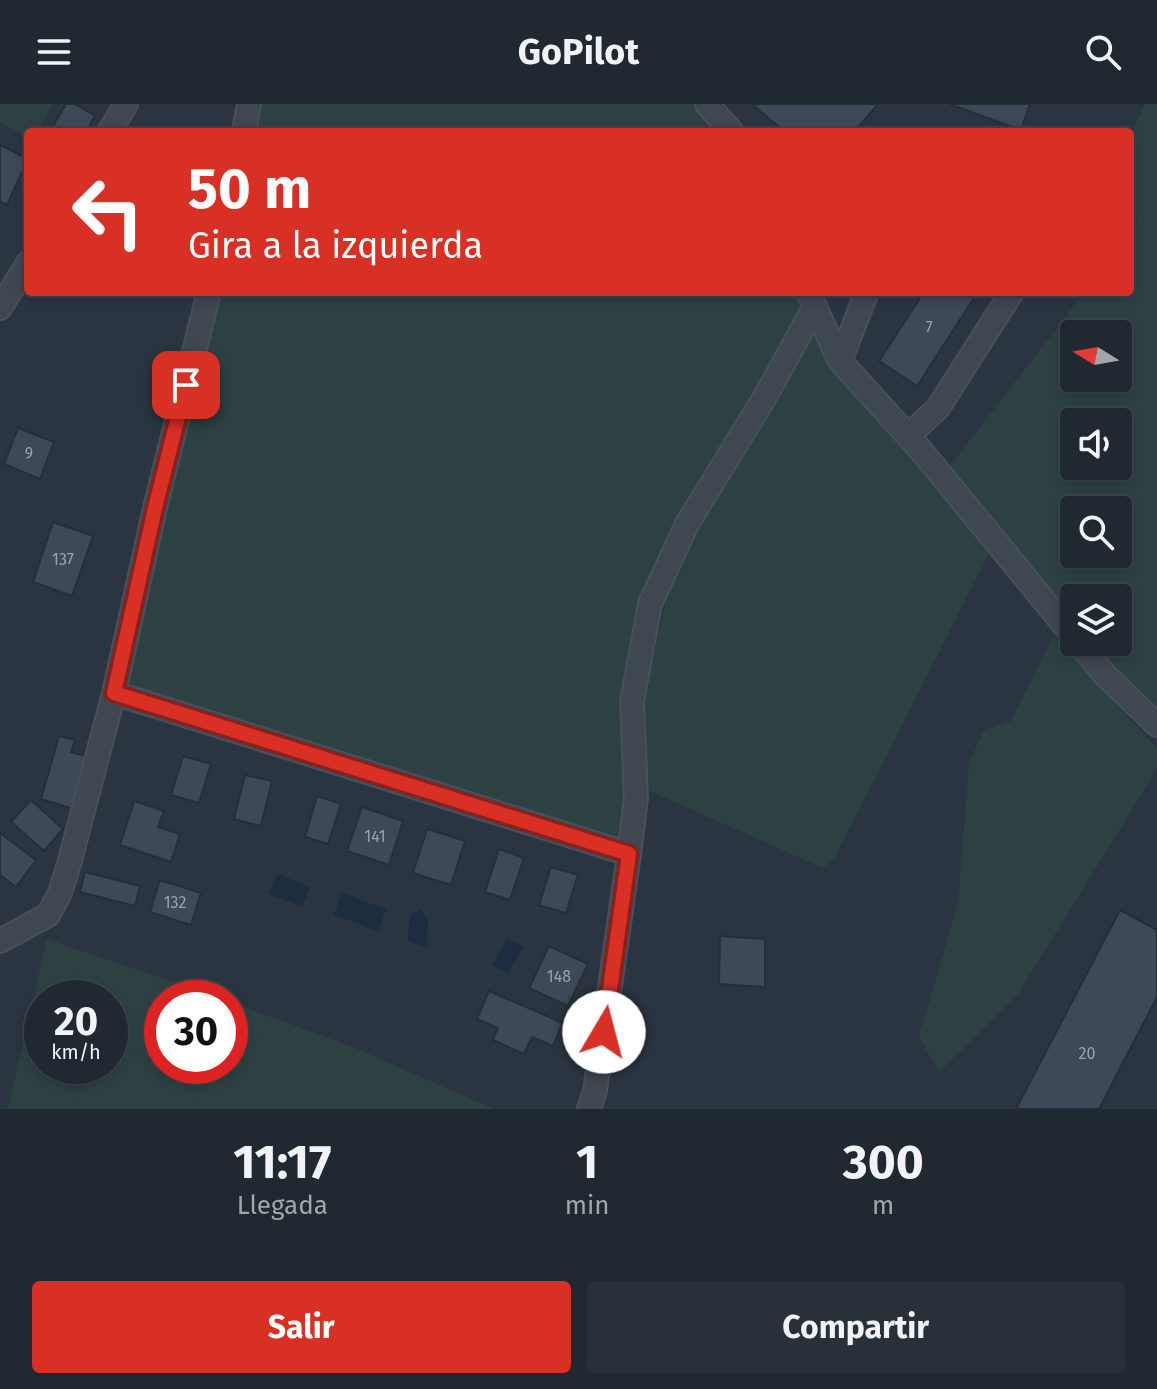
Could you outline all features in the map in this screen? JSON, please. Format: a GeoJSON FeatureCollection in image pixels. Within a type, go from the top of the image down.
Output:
{"type":"FeatureCollection","features":[{"type":"Feature","properties":{"kind":"street"},"geometry":{"type":"LineString","coordinates":[[111,128],[126,104]]}},
{"type":"Feature","properties":{"kind":"street"},"geometry":{"type":"LineString","coordinates":[[245,128],[249,104]]}},
{"type":"Feature","properties":{"kind":"street"},"geometry":{"type":"LineString","coordinates":[[707,104],[728,128]]}},
{"type":"Feature","properties":{"kind":"street"},"geometry":{"type":"LineString","coordinates":[[0,308],[24,269]]}},
{"type":"Feature","properties":{"kind":"street"},"geometry":{"type":"LineString","coordinates":[[0,941],[48,915],[60,893],[114,693],[155,508],[208,296]]}},
{"type":"Feature","properties":{"kind":"street"},"geometry":{"type":"LineString","coordinates":[[840,361],[865,296]]}},
{"type":"Feature","properties":{"kind":"street"},"geometry":{"type":"LineString","coordinates":[[908,436],[938,408],[1009,296]]}},
{"type":"Feature","properties":{"kind":"street"},"geometry":{"type":"LineString","coordinates":[[812,299],[840,361],[908,436],[1060,621]]}},
{"type":"Feature","properties":{"kind":"street"},"geometry":{"type":"LineString","coordinates":[[589,1109],[595,1091],[636,799],[632,701],[650,604],[687,524],[765,397],[812,299]]}},
{"type":"Feature","properties":{"kind":"street"},"geometry":{"type":"LineString","coordinates":[[1089,656],[1157,725]]}},
{"type":"Feature","properties":{"kind":"street"},"geometry":{"type":"LineString","coordinates":[[114,693],[629,854]]}},
{"type":"Feature","properties":{"kind":"green space"},"geometry":{"type":"Polygon","coordinates":[[[0,104],[53,104],[39,128],[24,128],[24,134],[0,123],[0,104]]]}},
{"type":"Feature","properties":{"kind":"green space"},"geometry":{"type":"Polygon","coordinates":[[[241,104],[707,104],[728,128],[236,128],[241,104]]]}},
{"type":"Feature","properties":{"kind":"green space"},"geometry":{"type":"Polygon","coordinates":[[[1145,104],[1157,104],[1157,723],[1092,656],[1132,656],[1132,584],[1060,584],[1060,620],[995,542],[835,857],[823,868],[641,787],[642,706],[672,575],[645,633],[629,854],[114,693],[199,296],[810,296],[853,375],[942,476],[1060,324],[1060,392],[1132,392],[1132,320],[1063,320],[1082,296],[1134,296],[1134,228],[1137,224],[1134,128],[1145,104]]]}},
{"type":"Feature","properties":{"kind":"green space"},"geometry":{"type":"Polygon","coordinates":[[[1054,636],[1060,643],[1060,656],[1072,656],[1157,748],[1157,769],[1018,994],[939,1072],[919,1037],[958,903],[969,763],[984,730],[1011,721],[1054,636]]]}},
{"type":"Feature","properties":{"kind":"green space"},"geometry":{"type":"Polygon","coordinates":[[[47,939],[167,980],[144,980],[144,1084],[248,1084],[248,1009],[348,1045],[494,1109],[8,1109],[24,1039],[24,1084],[128,1084],[128,980],[38,980],[47,939]]]}},
{"type":"Feature","properties":{"kind":"water"},"geometry":{"type":"Polygon","coordinates":[[[277,874],[310,887],[303,906],[268,894],[277,874]]]}},
{"type":"Feature","properties":{"kind":"water"},"geometry":{"type":"Polygon","coordinates":[[[342,893],[386,909],[378,931],[334,915],[342,893]]]}},
{"type":"Feature","properties":{"kind":"water"},"geometry":{"type":"Polygon","coordinates":[[[420,909],[428,920],[426,947],[407,941],[411,915],[420,909]]]}},
{"type":"Feature","properties":{"kind":"water"},"geometry":{"type":"Polygon","coordinates":[[[507,939],[524,947],[507,973],[492,965],[507,939]]]}},
{"type":"Feature","properties":{"kind":"building"},"geometry":{"type":"Polygon","coordinates":[[[66,104],[75,104],[95,116],[88,128],[53,126],[66,104]]]}},
{"type":"Feature","properties":{"kind":"building"},"geometry":{"type":"Polygon","coordinates":[[[752,104],[878,104],[857,128],[780,128],[752,104]]]}},
{"type":"Feature","properties":{"kind":"building"},"geometry":{"type":"Polygon","coordinates":[[[949,104],[1030,104],[1022,128],[949,104]]]}},
{"type":"Feature","properties":{"kind":"building"},"geometry":{"type":"Polygon","coordinates":[[[0,145],[24,157],[24,168],[7,205],[0,202],[0,145]]]}},
{"type":"Feature","properties":{"kind":"building"},"geometry":{"type":"Polygon","coordinates":[[[921,296],[975,296],[917,386],[879,361],[921,296]]]}},
{"type":"Feature","properties":{"kind":"building"},"geometry":{"type":"Polygon","coordinates":[[[18,428],[54,442],[40,479],[4,464],[18,428]]]}},
{"type":"Feature","properties":{"kind":"building"},"geometry":{"type":"Polygon","coordinates":[[[53,522],[93,536],[72,596],[33,582],[53,522]]]}},
{"type":"Feature","properties":{"kind":"building"},"geometry":{"type":"Polygon","coordinates":[[[59,736],[75,740],[71,752],[90,757],[74,809],[41,799],[59,736]]]}},
{"type":"Feature","properties":{"kind":"building"},"geometry":{"type":"Polygon","coordinates":[[[183,756],[211,764],[199,803],[171,795],[183,756]]]}},
{"type":"Feature","properties":{"kind":"building"},"geometry":{"type":"Polygon","coordinates":[[[245,775],[272,781],[261,826],[234,819],[245,775]]]}},
{"type":"Feature","properties":{"kind":"building"},"geometry":{"type":"Polygon","coordinates":[[[317,796],[341,804],[328,844],[305,837],[317,796]]]}},
{"type":"Feature","properties":{"kind":"building"},"geometry":{"type":"Polygon","coordinates":[[[31,800],[63,829],[44,851],[11,822],[31,800]]]}},
{"type":"Feature","properties":{"kind":"building"},"geometry":{"type":"Polygon","coordinates":[[[134,801],[164,811],[158,827],[180,834],[171,862],[120,845],[134,801]]]}},
{"type":"Feature","properties":{"kind":"building"},"geometry":{"type":"Polygon","coordinates":[[[362,807],[403,821],[389,865],[347,851],[362,807]]]}},
{"type":"Feature","properties":{"kind":"building"},"geometry":{"type":"Polygon","coordinates":[[[427,829],[465,841],[451,885],[413,873],[427,829]]]}},
{"type":"Feature","properties":{"kind":"building"},"geometry":{"type":"Polygon","coordinates":[[[0,833],[36,860],[16,887],[0,875],[0,833]]]}},
{"type":"Feature","properties":{"kind":"building"},"geometry":{"type":"Polygon","coordinates":[[[499,849],[524,858],[510,900],[485,892],[499,849]]]}},
{"type":"Feature","properties":{"kind":"building"},"geometry":{"type":"Polygon","coordinates":[[[551,867],[578,875],[566,913],[539,905],[551,867]]]}},
{"type":"Feature","properties":{"kind":"building"},"geometry":{"type":"Polygon","coordinates":[[[85,872],[140,886],[135,906],[80,892],[85,872]]]}},
{"type":"Feature","properties":{"kind":"building"},"geometry":{"type":"Polygon","coordinates":[[[160,880],[201,893],[191,925],[150,912],[160,880]]]}},
{"type":"Feature","properties":{"kind":"building"},"geometry":{"type":"Polygon","coordinates":[[[1120,910],[1157,930],[1157,997],[1099,1109],[1016,1109],[1120,910]]]}},
{"type":"Feature","properties":{"kind":"building"},"geometry":{"type":"Polygon","coordinates":[[[720,936],[765,939],[765,987],[719,984],[720,936]]]}},
{"type":"Feature","properties":{"kind":"building"},"geometry":{"type":"Polygon","coordinates":[[[549,946],[588,964],[568,1006],[529,988],[549,946]]]}},
{"type":"Feature","properties":{"kind":"building"},"geometry":{"type":"Polygon","coordinates":[[[489,991],[563,1023],[553,1046],[532,1037],[524,1054],[493,1040],[498,1028],[477,1019],[489,991]]]}},
{"type":"Feature","properties":{"kind":"route"},"geometry":{"type":"LineString","coordinates":[[186,385],[114,693],[629,854],[604,1032]]}}]}
